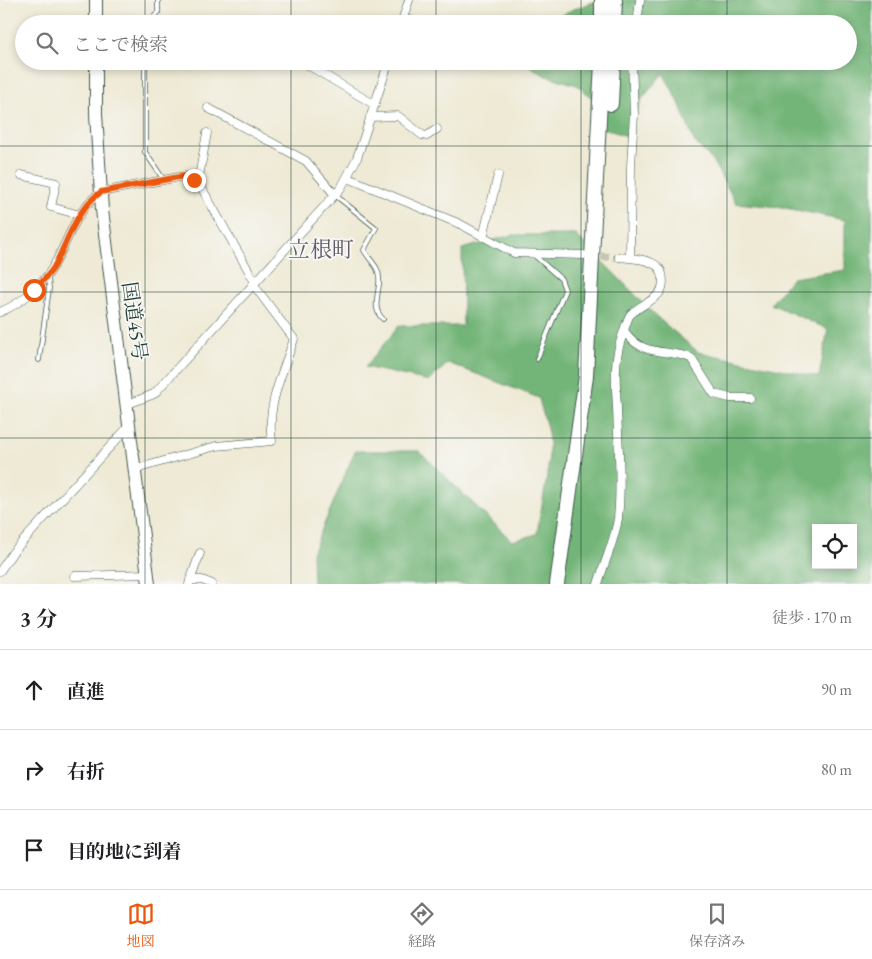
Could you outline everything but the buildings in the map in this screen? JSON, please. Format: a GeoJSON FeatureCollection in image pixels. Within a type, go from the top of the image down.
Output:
{"type":"FeatureCollection","features":[{"type":"Feature","properties":{"kind":"highway"},"geometry":{"type":"LineString","coordinates":[[96,0],[96,15]]}},
{"type":"Feature","properties":{"kind":"highway"},"geometry":{"type":"LineString","coordinates":[[602,0],[602,15]]}},
{"type":"Feature","properties":{"kind":"highway"},"geometry":{"type":"LineString","coordinates":[[614,15],[615,0]]}},
{"type":"Feature","properties":{"kind":"highway","name":"国道45号"},"geometry":{"type":"LineString","coordinates":[[96,70],[101,192],[110,279],[128,404],[149,579]]}},
{"type":"Feature","properties":{"kind":"highway"},"geometry":{"type":"LineString","coordinates":[[591,321],[602,70]]}},
{"type":"Feature","properties":{"kind":"highway"},"geometry":{"type":"LineString","coordinates":[[557,584],[585,386],[604,207],[612,70]]}},
{"type":"Feature","properties":{"kind":"street"},"geometry":{"type":"LineString","coordinates":[[404,15],[409,0]]}},
{"type":"Feature","properties":{"kind":"street"},"geometry":{"type":"LineString","coordinates":[[638,15],[640,0]]}},
{"type":"Feature","properties":{"kind":"street"},"geometry":{"type":"LineString","coordinates":[[316,70],[375,104]]}},
{"type":"Feature","properties":{"kind":"street"},"geometry":{"type":"LineString","coordinates":[[128,404],[151,397],[335,195],[348,178],[386,70]]}},
{"type":"Feature","properties":{"kind":"street"},"geometry":{"type":"LineString","coordinates":[[630,258],[634,114],[632,70]]}},
{"type":"Feature","properties":{"kind":"street"},"geometry":{"type":"LineString","coordinates":[[208,108],[306,161],[335,195]]}},
{"type":"Feature","properties":{"kind":"street"},"geometry":{"type":"LineString","coordinates":[[370,117],[398,116],[427,136],[437,129]]}},
{"type":"Feature","properties":{"kind":"street"},"geometry":{"type":"LineString","coordinates":[[194,180],[207,133]]}},
{"type":"Feature","properties":{"kind":"street"},"geometry":{"type":"LineString","coordinates":[[21,175],[56,182],[51,208],[80,215]]}},
{"type":"Feature","properties":{"kind":"street"},"geometry":{"type":"LineString","coordinates":[[483,237],[498,175]]}},
{"type":"Feature","properties":{"kind":"street"},"geometry":{"type":"LineString","coordinates":[[0,312],[34,290],[48,275],[87,203],[101,192],[184,176],[194,180],[254,283],[294,339],[271,406],[270,429],[272,441],[218,446],[136,469]]}},
{"type":"Feature","properties":{"kind":"street"},"geometry":{"type":"LineString","coordinates":[[348,178],[460,224],[514,253],[583,255]]}},
{"type":"Feature","properties":{"kind":"street"},"geometry":{"type":"LineString","coordinates":[[598,584],[618,519],[619,456],[616,385],[618,348],[625,332],[626,320],[631,314],[657,298],[663,290],[662,274],[659,267],[630,258],[619,258]]}},
{"type":"Feature","properties":{"kind":"street"},"geometry":{"type":"LineString","coordinates":[[625,332],[631,340],[644,348],[660,354],[691,358],[714,394],[730,398],[750,398]]}},
{"type":"Feature","properties":{"kind":"street"},"geometry":{"type":"LineString","coordinates":[[0,571],[12,552],[130,425]]}},
{"type":"Feature","properties":{"kind":"street"},"geometry":{"type":"LineString","coordinates":[[200,553],[193,581],[212,584]]}},
{"type":"Feature","properties":{"kind":"street"},"geometry":{"type":"LineString","coordinates":[[74,576],[149,579]]}},
{"type":"Feature","properties":{"kind":"lane"},"geometry":{"type":"LineString","coordinates":[[156,15],[158,13],[158,0]]}},
{"type":"Feature","properties":{"kind":"lane"},"geometry":{"type":"LineString","coordinates":[[145,70],[144,152],[164,180]]}},
{"type":"Feature","properties":{"kind":"lane"},"geometry":{"type":"LineString","coordinates":[[335,195],[376,228],[364,250],[378,270],[379,290],[376,302],[379,316],[383,319]]}},
{"type":"Feature","properties":{"kind":"lane"},"geometry":{"type":"LineString","coordinates":[[534,255],[561,279],[566,290],[537,359]]}},
{"type":"Feature","properties":{"kind":"lane"},"geometry":{"type":"LineString","coordinates":[[39,360],[49,289],[48,275]]}},
{"type":"Feature","properties":{"kind":"green space"},"geometry":{"type":"Polygon","coordinates":[[[600,0],[872,0],[872,584],[313,584],[312,553],[355,451],[419,451],[512,541],[537,534],[549,456],[548,433],[539,398],[448,363],[429,381],[365,367],[399,326],[463,326],[462,249],[512,235],[576,235],[658,318],[698,352],[819,377],[828,329],[771,304],[792,278],[845,270],[845,220],[781,207],[736,203],[712,160],[694,141],[678,100],[663,73],[642,99],[627,136],[602,128],[592,114],[592,98],[577,85],[544,75],[536,70],[857,70],[857,15],[562,15],[600,0]]]}},
{"type":"Feature","properties":{"kind":"tunnel"},"geometry":{"type":"LineString","coordinates":[[589,256],[619,257]]}},
{"type":"Feature","properties":{"kind":"district","name":"立根町"},"geometry":{"type":"Point","coordinates":[321,249]}},
{"type":"Feature","properties":{"kind":"route"},"geometry":{"type":"LineString","coordinates":[[34,290],[53,268],[87,203],[101,192],[184,176],[194,180]]}}]}
